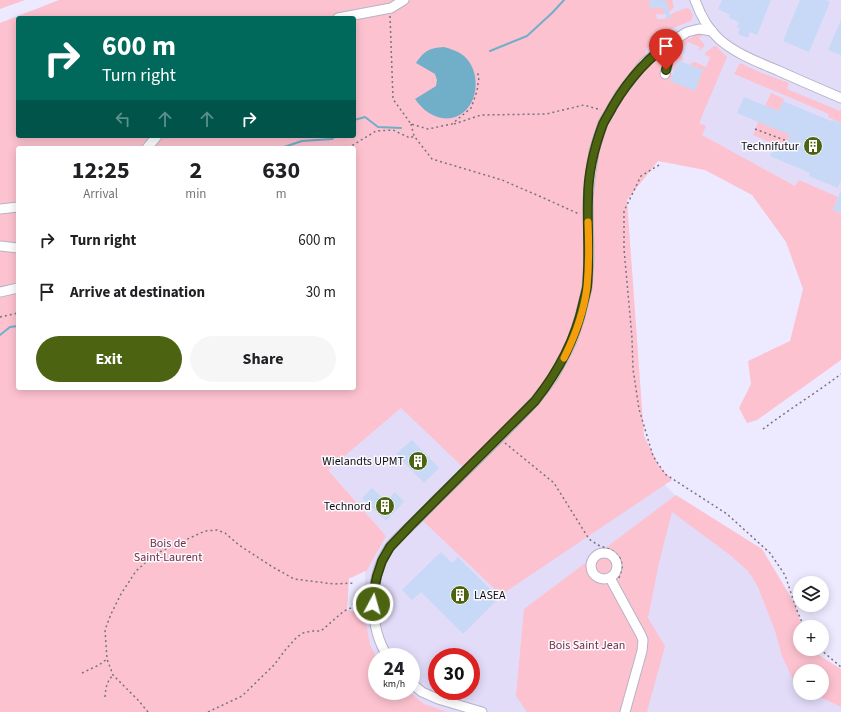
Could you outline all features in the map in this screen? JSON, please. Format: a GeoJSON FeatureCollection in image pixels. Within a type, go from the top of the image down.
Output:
{"type":"FeatureCollection","features":[{"type":"Feature","properties":{"kind":"street"},"geometry":{"type":"LineString","coordinates":[[348,16],[390,8],[404,0]]}},
{"type":"Feature","properties":{"kind":"street"},"geometry":{"type":"LineString","coordinates":[[695,0],[697,7],[712,31],[719,39],[738,53],[841,98]]}},
{"type":"Feature","properties":{"kind":"street"},"geometry":{"type":"LineString","coordinates":[[383,648],[378,636],[373,613],[373,595],[382,561],[390,547],[526,411],[544,390],[558,368],[572,341],[587,288],[589,259],[589,185],[594,151],[603,123],[620,94],[644,63],[665,46],[687,32],[699,29],[712,31]]}},
{"type":"Feature","properties":{"kind":"street"},"geometry":{"type":"LineString","coordinates":[[668,72],[674,40]]}},
{"type":"Feature","properties":{"kind":"street"},"geometry":{"type":"LineString","coordinates":[[149,146],[155,138]]}},
{"type":"Feature","properties":{"kind":"street"},"geometry":{"type":"LineString","coordinates":[[0,209],[16,207]]}},
{"type":"Feature","properties":{"kind":"street"},"geometry":{"type":"LineString","coordinates":[[0,246],[16,248]]}},
{"type":"Feature","properties":{"kind":"street"},"geometry":{"type":"LineString","coordinates":[[0,292],[16,288]]}},
{"type":"Feature","properties":{"kind":"street"},"geometry":{"type":"LineString","coordinates":[[614,580],[643,640],[642,651],[625,712]]}},
{"type":"Feature","properties":{"kind":"street"},"geometry":{"type":"LineString","coordinates":[[420,690],[438,699],[482,712]]}},
{"type":"Feature","properties":{"kind":"path"},"geometry":{"type":"LineString","coordinates":[[390,8],[393,99],[411,124],[414,136],[432,159],[502,180],[588,219]]}},
{"type":"Feature","properties":{"kind":"path"},"geometry":{"type":"LineString","coordinates":[[452,124],[471,108],[477,91],[477,72]]}},
{"type":"Feature","properties":{"kind":"path"},"geometry":{"type":"LineString","coordinates":[[411,124],[428,129],[452,124],[481,115],[546,114],[584,105],[602,111]]}},
{"type":"Feature","properties":{"kind":"path"},"geometry":{"type":"LineString","coordinates":[[755,129],[787,141]]}},
{"type":"Feature","properties":{"kind":"path"},"geometry":{"type":"LineString","coordinates":[[352,146],[376,132],[393,130],[410,138],[414,136]]}},
{"type":"Feature","properties":{"kind":"path"},"geometry":{"type":"LineString","coordinates":[[659,165],[641,176],[624,211],[624,249],[632,338],[633,369],[639,409],[653,456],[665,474],[727,514],[770,553],[784,575],[801,620]]}},
{"type":"Feature","properties":{"kind":"path"},"geometry":{"type":"LineString","coordinates":[[0,316],[16,313]]}},
{"type":"Feature","properties":{"kind":"path"},"geometry":{"type":"LineString","coordinates":[[763,429],[774,420],[818,392],[841,374]]}},
{"type":"Feature","properties":{"kind":"path"},"geometry":{"type":"LineString","coordinates":[[499,438],[554,483],[588,539],[611,550],[620,558],[622,569],[614,580]]}},
{"type":"Feature","properties":{"kind":"path"},"geometry":{"type":"LineString","coordinates":[[148,712],[113,675],[107,659],[105,630],[121,594],[136,571],[156,554],[205,531],[217,530],[225,533],[252,554],[294,579],[334,584],[355,583]]}},
{"type":"Feature","properties":{"kind":"path"},"geometry":{"type":"LineString","coordinates":[[208,712],[242,696],[274,665],[297,637],[304,633],[321,631],[344,611],[353,606]]}},
{"type":"Feature","properties":{"kind":"path"},"geometry":{"type":"LineString","coordinates":[[828,656],[841,667]]}},
{"type":"Feature","properties":{"kind":"path"},"geometry":{"type":"LineString","coordinates":[[82,673],[99,665],[107,659]]}},
{"type":"Feature","properties":{"kind":"path"},"geometry":{"type":"LineString","coordinates":[[105,697],[108,680],[113,675]]}},
{"type":"Feature","properties":{"kind":"shaded area"},"geometry":{"type":"Polygon","coordinates":[[[620,0],[841,0],[841,224],[620,94],[589,253],[656,475],[683,504],[756,562],[793,635],[793,656],[820,656],[841,670],[841,712],[294,712],[365,618],[365,564],[386,536],[328,470],[620,0]]]}},
{"type":"Feature","properties":{"kind":"green space"},"geometry":{"type":"Polygon","coordinates":[[[0,0],[25,0],[0,9],[0,0]]]}},
{"type":"Feature","properties":{"kind":"green space","name":"Bois de Saint-Laurent"},"geometry":{"type":"Polygon","coordinates":[[[59,0],[650,0],[649,2],[651,8],[658,8],[668,7],[665,0],[672,0],[674,7],[666,14],[656,14],[657,19],[663,19],[675,12],[687,8],[690,9],[693,16],[691,21],[668,30],[646,49],[647,66],[669,49],[669,72],[673,74],[670,81],[691,63],[695,62],[706,67],[710,57],[705,55],[705,53],[714,46],[716,46],[727,57],[699,123],[706,126],[702,135],[795,186],[799,180],[838,197],[833,210],[841,213],[841,360],[757,420],[747,423],[739,408],[751,384],[748,361],[790,341],[803,289],[786,242],[752,195],[705,170],[658,161],[627,200],[644,436],[659,466],[672,480],[501,595],[422,520],[469,473],[401,408],[328,470],[386,536],[367,570],[349,578],[347,610],[359,612],[365,618],[372,648],[368,648],[368,700],[419,700],[424,704],[448,712],[0,712],[0,23],[16,17],[16,138],[356,138],[356,16],[18,16],[59,0]]]}},
{"type":"Feature","properties":{"kind":"green space"},"geometry":{"type":"Polygon","coordinates":[[[697,34],[704,34],[699,38],[705,46],[698,51],[700,47],[688,42],[686,46],[682,44],[678,55],[683,57],[683,59],[682,62],[678,61],[674,71],[669,67],[676,44],[685,38],[689,39],[697,34]]]}},
{"type":"Feature","properties":{"kind":"green space"},"geometry":{"type":"Polygon","coordinates":[[[740,63],[789,83],[787,89],[840,111],[841,109],[841,123],[828,117],[829,114],[734,74],[740,63]]]}},
{"type":"Feature","properties":{"kind":"green space"},"geometry":{"type":"Polygon","coordinates":[[[771,93],[784,99],[779,111],[765,106],[771,93]]]}},
{"type":"Feature","properties":{"kind":"green space"},"geometry":{"type":"Polygon","coordinates":[[[756,116],[790,135],[784,148],[753,135],[758,122],[754,120],[756,116]]]}},
{"type":"Feature","properties":{"kind":"green space","name":"Bois Saint Jean"},"geometry":{"type":"Polygon","coordinates":[[[676,495],[762,549],[793,601],[793,612],[797,612],[800,620],[793,620],[793,656],[820,656],[841,669],[841,707],[826,700],[829,700],[829,664],[793,664],[793,680],[782,656],[775,631],[758,587],[748,571],[730,555],[672,512],[659,563],[648,618],[665,646],[647,712],[527,712],[516,696],[524,609],[676,495]]]}},
{"type":"Feature","properties":{"kind":"water"},"geometry":{"type":"Polygon","coordinates":[[[444,47],[457,51],[469,61],[475,74],[476,81],[474,96],[471,103],[467,109],[453,118],[439,118],[432,115],[415,99],[436,86],[437,80],[435,74],[416,63],[427,51],[434,48],[444,47]]]}},
{"type":"Feature","properties":{"kind":"building"},"geometry":{"type":"Polygon","coordinates":[[[650,0],[665,0],[671,18],[667,19],[662,7],[651,9],[649,2],[650,0]]]}},
{"type":"Feature","properties":{"kind":"building"},"geometry":{"type":"Polygon","coordinates":[[[722,0],[771,0],[757,35],[750,32],[748,38],[738,34],[740,28],[737,27],[739,22],[729,18],[730,15],[718,9],[722,0]]]}},
{"type":"Feature","properties":{"kind":"building"},"geometry":{"type":"Polygon","coordinates":[[[800,0],[826,0],[830,2],[809,52],[783,41],[800,0]]]}},
{"type":"Feature","properties":{"kind":"building"},"geometry":{"type":"Polygon","coordinates":[[[841,20],[841,55],[828,50],[841,20]]]}},
{"type":"Feature","properties":{"kind":"building"},"geometry":{"type":"Polygon","coordinates":[[[678,60],[703,70],[695,91],[670,81],[678,60]]]}},
{"type":"Feature","properties":{"kind":"building","name":"Technifutur"},"geometry":{"type":"Polygon","coordinates":[[[744,97],[779,111],[783,101],[831,121],[841,123],[841,183],[840,182],[838,188],[809,176],[810,173],[770,156],[775,145],[784,148],[790,135],[737,113],[744,97]]]}},
{"type":"Feature","properties":{"kind":"building"},"geometry":{"type":"Polygon","coordinates":[[[841,190],[841,213],[833,210],[841,190]]]}},
{"type":"Feature","properties":{"kind":"building","name":"Wielandts UPMT"},"geometry":{"type":"Polygon","coordinates":[[[412,440],[439,468],[424,483],[396,454],[412,440]]]}},
{"type":"Feature","properties":{"kind":"building","name":"Technord"},"geometry":{"type":"Polygon","coordinates":[[[372,488],[386,501],[395,492],[404,502],[386,521],[362,498],[372,488]]]}},
{"type":"Feature","properties":{"kind":"building","name":"LASEA"},"geometry":{"type":"Polygon","coordinates":[[[441,552],[452,563],[458,557],[499,598],[463,634],[421,592],[412,600],[402,590],[441,552]]]}},
{"type":"Feature","properties":{"kind":"waterway"},"geometry":{"type":"LineString","coordinates":[[490,51],[527,36],[564,0]]}},
{"type":"Feature","properties":{"kind":"waterway"},"geometry":{"type":"LineString","coordinates":[[356,119],[365,117],[378,127],[401,128]]}},
{"type":"Feature","properties":{"kind":"waterway"},"geometry":{"type":"LineString","coordinates":[[287,146],[302,141],[333,138]]}},
{"type":"Feature","properties":{"kind":"waterway"},"geometry":{"type":"LineString","coordinates":[[0,335],[10,327],[16,326]]}},
{"type":"Feature","properties":{"kind":"slow traffic"},"geometry":{"type":"LineString","coordinates":[[564,358],[572,341],[580,317],[587,288],[589,259],[588,222]]}},
{"type":"Feature","properties":{"kind":"place","name":"Technifutur"},"geometry":{"type":"Point","coordinates":[813,146]}},
{"type":"Feature","properties":{"kind":"place","name":"Wielandts UPMT"},"geometry":{"type":"Point","coordinates":[418,461]}},
{"type":"Feature","properties":{"kind":"place","name":"Technord"},"geometry":{"type":"Point","coordinates":[385,506]}},
{"type":"Feature","properties":{"kind":"place","name":"LASEA"},"geometry":{"type":"Point","coordinates":[460,595]}},
{"type":"Feature","properties":{"kind":"route"},"geometry":{"type":"LineString","coordinates":[[373,604],[373,595],[377,576],[382,561],[390,547],[535,401],[552,379],[564,359],[580,317],[587,288],[589,259],[588,198],[594,151],[603,123],[620,94],[644,63],[674,40],[666,70]]}}]}
